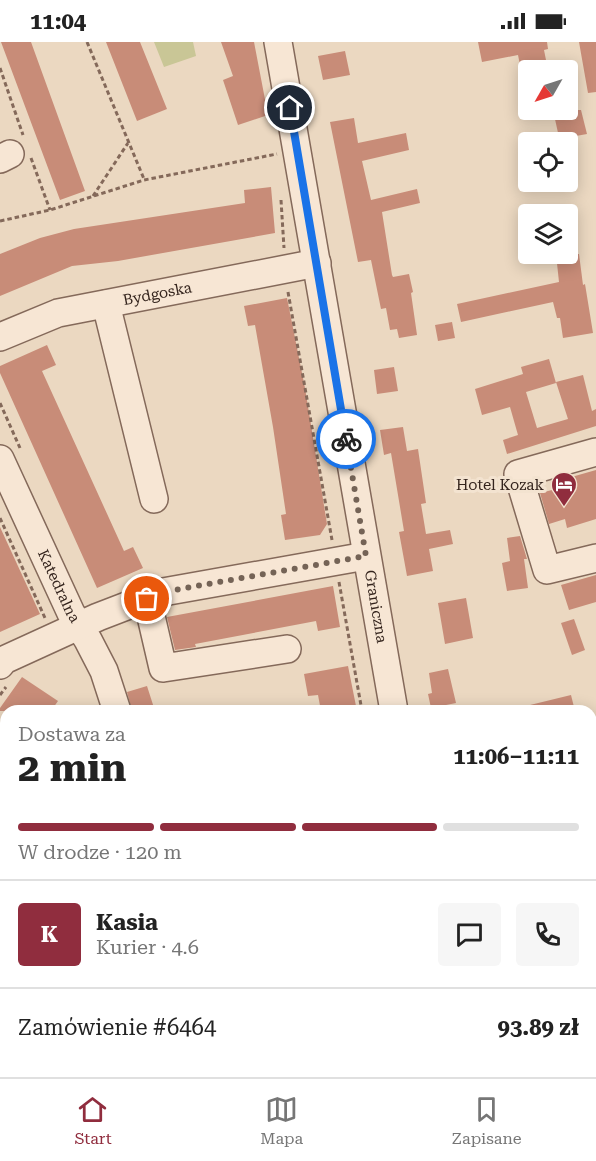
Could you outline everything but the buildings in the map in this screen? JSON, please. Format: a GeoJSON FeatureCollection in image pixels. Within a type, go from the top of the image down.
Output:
{"type":"FeatureCollection","features":[{"type":"Feature","properties":{"kind":"street","name":"Graniczna"},"geometry":{"type":"LineString","coordinates":[[278,42],[393,705]]}},
{"type":"Feature","properties":{"kind":"street","name":"Bydgoska"},"geometry":{"type":"LineString","coordinates":[[0,337],[58,313],[317,263]]}},
{"type":"Feature","properties":{"kind":"street"},"geometry":{"type":"LineString","coordinates":[[106,304],[154,499]]}},
{"type":"Feature","properties":{"kind":"street"},"geometry":{"type":"LineString","coordinates":[[596,452],[518,474],[547,570],[596,558]]}},
{"type":"Feature","properties":{"kind":"street","name":"Katedralna"},"geometry":{"type":"LineString","coordinates":[[11,456],[78,626],[104,671],[115,705]]}},
{"type":"Feature","properties":{"kind":"street"},"geometry":{"type":"LineString","coordinates":[[1,660],[163,592],[366,556]]}},
{"type":"Feature","properties":{"kind":"street"},"geometry":{"type":"LineString","coordinates":[[147,599],[163,668],[287,649]]}},
{"type":"Feature","properties":{"kind":"path"},"geometry":{"type":"LineString","coordinates":[[87,42],[144,180]]}},
{"type":"Feature","properties":{"kind":"path"},"geometry":{"type":"LineString","coordinates":[[93,196],[128,143]]}},
{"type":"Feature","properties":{"kind":"path"},"geometry":{"type":"LineString","coordinates":[[0,221],[50,210],[144,180],[278,154],[279,164]]}},
{"type":"Feature","properties":{"kind":"path"},"geometry":{"type":"LineString","coordinates":[[281,196],[284,250]]}},
{"type":"Feature","properties":{"kind":"path"},"geometry":{"type":"LineString","coordinates":[[288,290],[332,542]]}},
{"type":"Feature","properties":{"kind":"path"},"geometry":{"type":"LineString","coordinates":[[0,403],[11,456]]}},
{"type":"Feature","properties":{"kind":"path"},"geometry":{"type":"LineString","coordinates":[[0,518],[48,625]]}},
{"type":"Feature","properties":{"kind":"path"},"geometry":{"type":"LineString","coordinates":[[338,575],[361,705]]}},
{"type":"Feature","properties":{"kind":"shaded area"},"geometry":{"type":"Polygon","coordinates":[[[154,42],[193,42],[196,56],[164,67],[154,42]]]}},
{"type":"Feature","properties":{"kind":"way so far"},"geometry":{"type":"LineString","coordinates":[[147,599],[163,592],[366,556],[346,439]]}},
{"type":"Feature","properties":{"kind":"place","name":"Hotel Kozak"},"geometry":{"type":"Point","coordinates":[564,508]}},
{"type":"Feature","properties":{"kind":"route"},"geometry":{"type":"LineString","coordinates":[[290,108],[346,439]]}}]}
